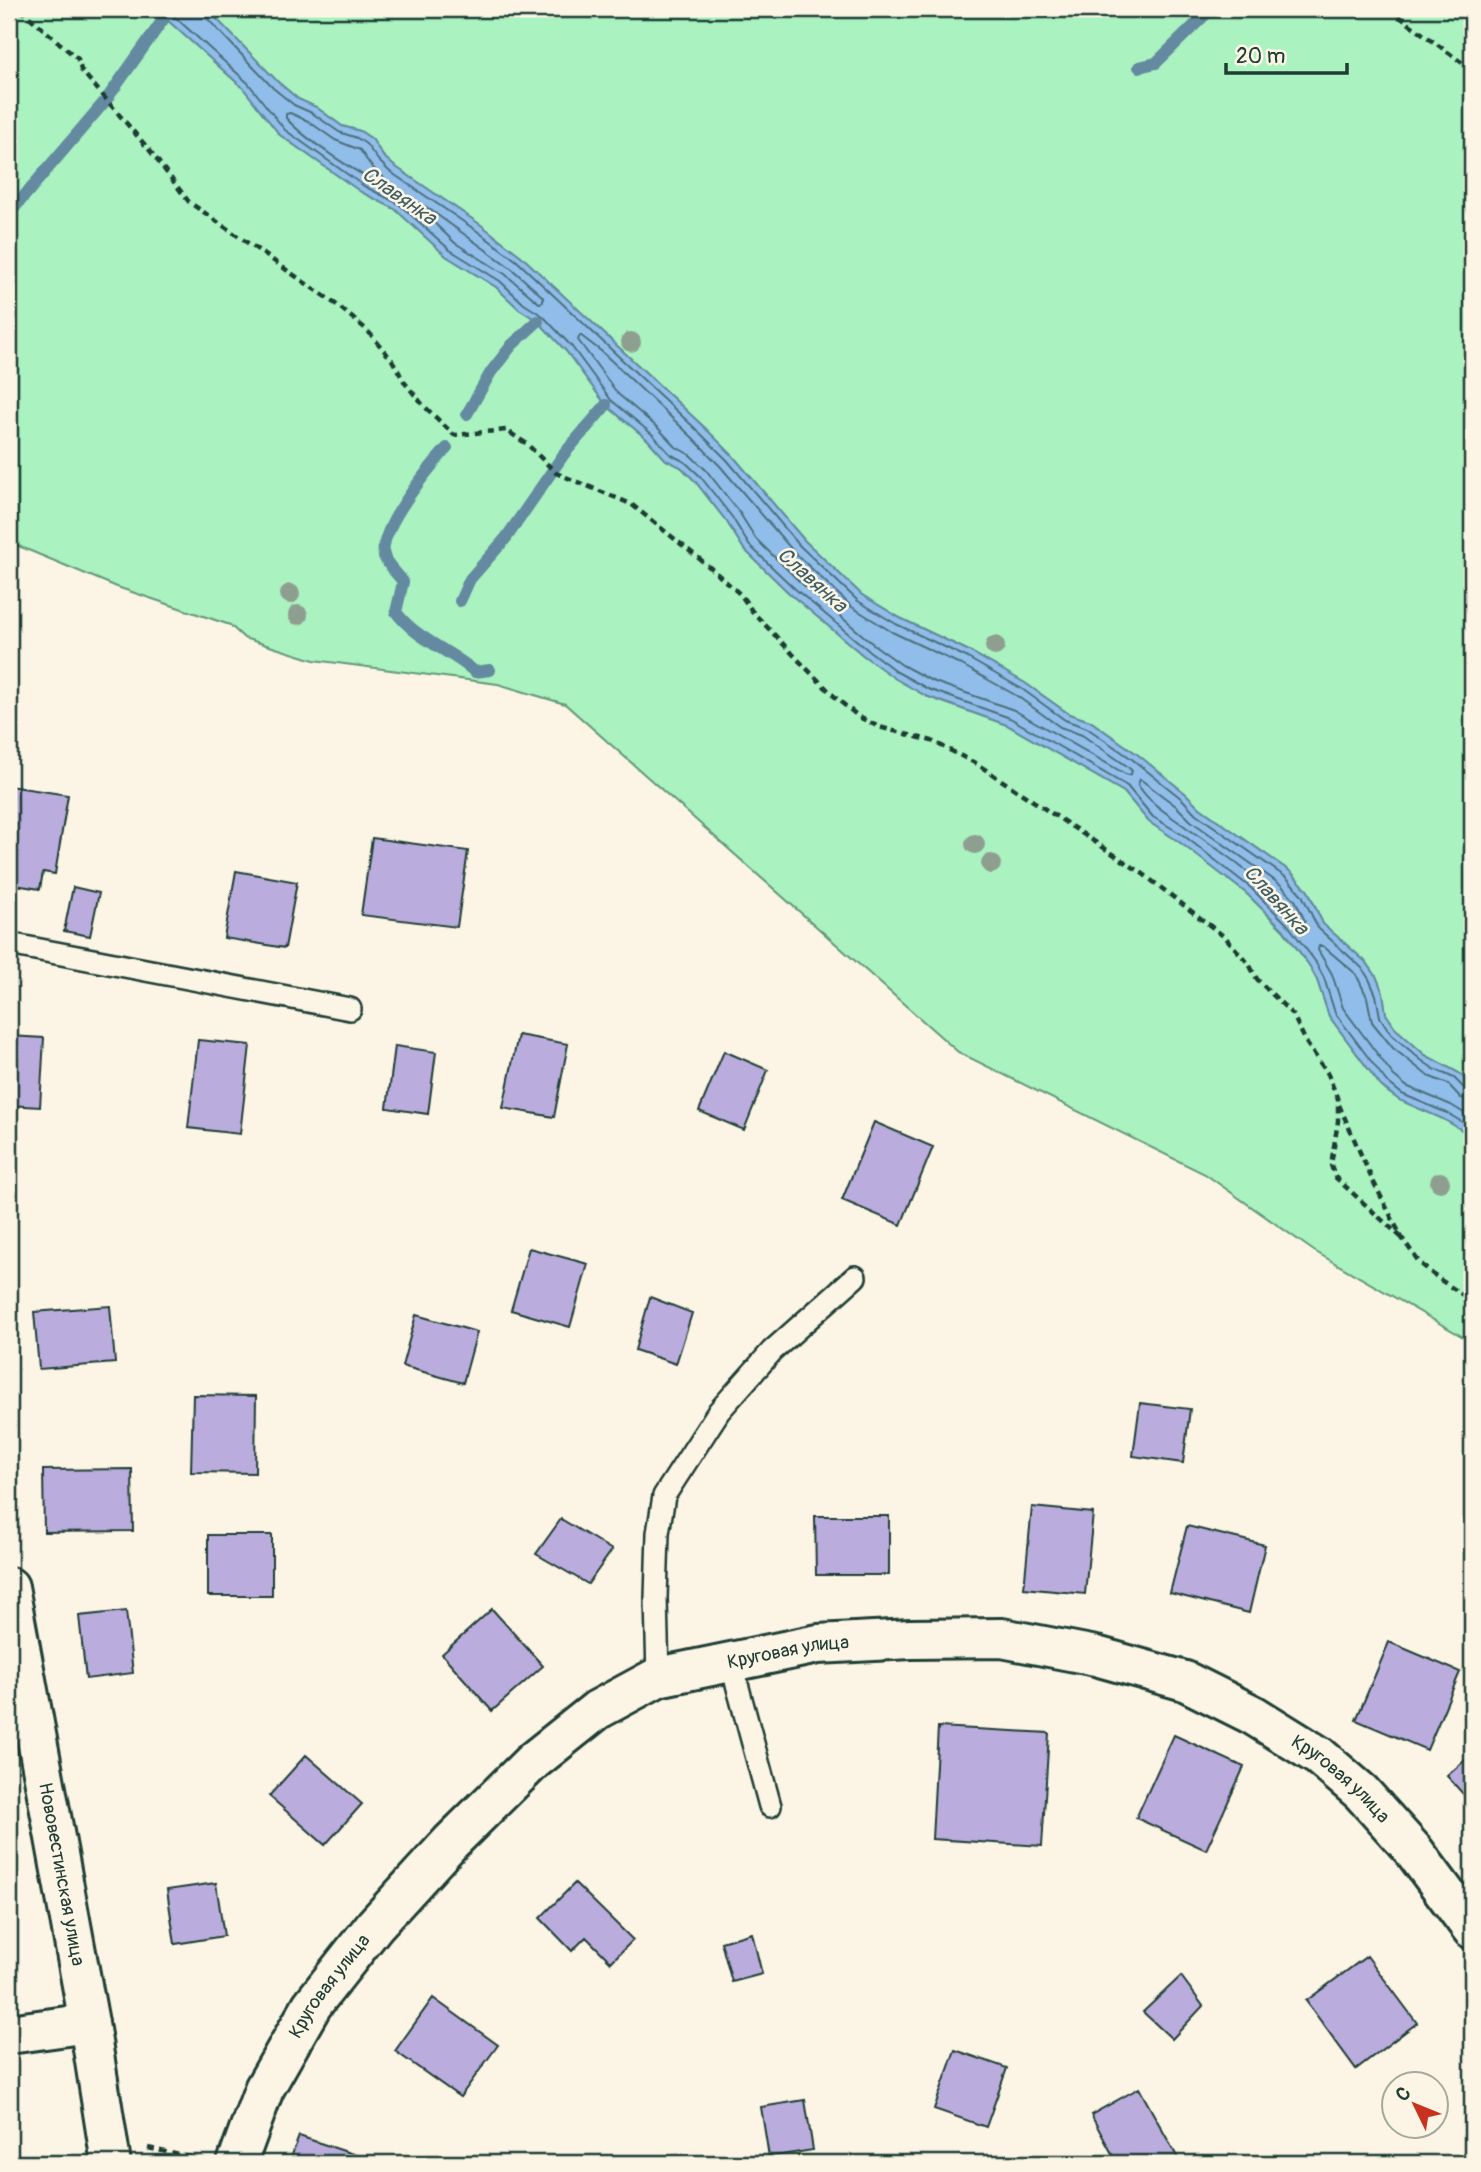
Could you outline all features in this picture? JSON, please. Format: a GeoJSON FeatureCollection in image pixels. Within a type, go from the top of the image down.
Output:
{"type":"FeatureCollection","features":[{"type":"Feature","properties":{"kind":"street","name":"Нововестинская улица"},"geometry":{"type":"LineString","coordinates":[[9,1587],[89,2023],[109,2151]]}},
{"type":"Feature","properties":{"kind":"street","name":"Круговая улица"},"geometry":{"type":"LineString","coordinates":[[222,2162],[312,2005],[375,1926],[450,1843],[533,1761],[597,1710],[658,1677],[818,1644],[1002,1638],[1096,1656],[1185,1681],[1254,1715],[1319,1756],[1361,1793],[1414,1851],[1472,1929]]}},
{"type":"Feature","properties":{"kind":"street"},"geometry":{"type":"LineString","coordinates":[[9,2034],[89,2023]]}},
{"type":"Feature","properties":{"kind":"lane"},"geometry":{"type":"LineString","coordinates":[[9,944],[350,1009]]}},
{"type":"Feature","properties":{"kind":"lane"},"geometry":{"type":"LineString","coordinates":[[658,1677],[656,1585],[658,1533],[664,1496],[719,1411],[772,1352],[855,1277]]}},
{"type":"Feature","properties":{"kind":"lane"},"geometry":{"type":"LineString","coordinates":[[731,1661],[770,1806]]}},
{"type":"Feature","properties":{"kind":"path"},"geometry":{"type":"LineString","coordinates":[[20,9],[78,59],[81,70],[145,144],[189,202],[337,305],[368,330],[423,405],[454,435],[506,430],[527,444],[556,473],[631,504],[734,589],[804,666],[859,717],[879,727],[932,741],[977,764],[1135,868],[1226,938],[1249,964],[1257,979],[1293,1015],[1307,1044],[1328,1074],[1360,1154],[1402,1238],[1419,1262],[1472,1301]]}},
{"type":"Feature","properties":{"kind":"path"},"geometry":{"type":"LineString","coordinates":[[1389,9],[1472,70]]}},
{"type":"Feature","properties":{"kind":"path"},"geometry":{"type":"LineString","coordinates":[[1338,1100],[1332,1171],[1355,1196],[1402,1238]]}},
{"type":"Feature","properties":{"kind":"path"},"geometry":{"type":"LineString","coordinates":[[109,2151],[222,2162]]}},
{"type":"Feature","properties":{"kind":"green space"},"geometry":{"type":"Polygon","coordinates":[[[9,9],[155,9],[243,88],[280,135],[361,192],[395,209],[446,256],[496,287],[519,309],[538,321],[566,351],[606,405],[648,440],[666,460],[681,467],[695,481],[744,549],[789,593],[864,656],[926,696],[1007,725],[1124,792],[1149,822],[1246,893],[1283,930],[1309,965],[1329,1016],[1381,1086],[1402,1101],[1442,1118],[1472,1136],[1472,1342],[1314,1251],[1205,1174],[958,1052],[565,704],[498,684],[314,660],[244,638],[230,625],[117,587],[9,542],[9,9]]]}},
{"type":"Feature","properties":{"kind":"green space"},"geometry":{"type":"Polygon","coordinates":[[[207,9],[1472,9],[1472,1087],[1459,1073],[1425,1055],[1396,1029],[1386,1014],[1383,993],[1376,976],[1367,963],[1323,924],[1308,891],[1291,872],[1200,808],[1137,754],[1090,721],[1069,714],[1025,683],[969,651],[900,618],[862,595],[805,541],[732,455],[704,427],[521,256],[393,165],[383,156],[372,139],[360,131],[342,126],[316,107],[298,99],[207,9]]]}},
{"type":"Feature","properties":{"kind":"water","name":"Славянка"},"geometry":{"type":"Polygon","coordinates":[[[155,9],[207,9],[298,99],[316,107],[342,126],[360,131],[372,139],[383,156],[393,165],[521,256],[704,427],[732,455],[805,541],[862,595],[900,618],[969,651],[1025,683],[1069,714],[1090,721],[1137,754],[1200,808],[1291,872],[1308,891],[1323,924],[1367,963],[1376,976],[1383,993],[1386,1014],[1396,1029],[1425,1055],[1459,1073],[1472,1087],[1472,1136],[1443,1119],[1399,1100],[1381,1086],[1329,1016],[1309,965],[1283,929],[1246,893],[1149,822],[1124,792],[1007,725],[926,696],[894,678],[864,656],[789,593],[744,549],[695,481],[681,467],[666,460],[648,440],[606,405],[566,351],[538,321],[519,309],[496,287],[446,256],[395,209],[361,192],[280,135],[243,88],[155,9]]]}},
{"type":"Feature","properties":{"kind":"building"},"geometry":{"type":"Polygon","coordinates":[[[9,786],[68,795],[55,874],[43,872],[40,889],[9,884],[9,786]]]}},
{"type":"Feature","properties":{"kind":"building"},"geometry":{"type":"Polygon","coordinates":[[[372,838],[468,851],[457,927],[361,915],[372,838]]]}},
{"type":"Feature","properties":{"kind":"building"},"geometry":{"type":"Polygon","coordinates":[[[236,871],[297,882],[285,948],[224,938],[236,871]]]}},
{"type":"Feature","properties":{"kind":"building"},"geometry":{"type":"Polygon","coordinates":[[[73,887],[99,893],[90,936],[64,931],[73,887]]]}},
{"type":"Feature","properties":{"kind":"building"},"geometry":{"type":"Polygon","coordinates":[[[518,1035],[568,1044],[554,1117],[503,1108],[518,1035]]]}},
{"type":"Feature","properties":{"kind":"building"},"geometry":{"type":"Polygon","coordinates":[[[9,1036],[44,1038],[40,1107],[9,1105],[9,1036]]]}},
{"type":"Feature","properties":{"kind":"building"},"geometry":{"type":"Polygon","coordinates":[[[198,1040],[250,1045],[240,1134],[188,1128],[198,1040]]]}},
{"type":"Feature","properties":{"kind":"building"},"geometry":{"type":"Polygon","coordinates":[[[395,1046],[436,1052],[428,1114],[387,1108],[395,1046]]]}},
{"type":"Feature","properties":{"kind":"building"},"geometry":{"type":"Polygon","coordinates":[[[724,1051],[768,1070],[744,1130],[699,1111],[724,1051]]]}},
{"type":"Feature","properties":{"kind":"building"},"geometry":{"type":"Polygon","coordinates":[[[874,1122],[933,1147],[901,1225],[842,1200],[874,1122]]]}},
{"type":"Feature","properties":{"kind":"building"},"geometry":{"type":"Polygon","coordinates":[[[529,1248],[588,1264],[570,1327],[511,1310],[529,1248]]]}},
{"type":"Feature","properties":{"kind":"building"},"geometry":{"type":"Polygon","coordinates":[[[650,1297],[692,1313],[676,1364],[635,1350],[650,1297]]]}},
{"type":"Feature","properties":{"kind":"building"},"geometry":{"type":"Polygon","coordinates":[[[110,1306],[115,1363],[39,1369],[34,1312],[110,1306]]]}},
{"type":"Feature","properties":{"kind":"building"},"geometry":{"type":"Polygon","coordinates":[[[416,1315],[477,1332],[463,1383],[402,1366],[416,1315]]]}},
{"type":"Feature","properties":{"kind":"building"},"geometry":{"type":"Polygon","coordinates":[[[193,1395],[256,1396],[255,1473],[191,1472],[193,1395]]]}},
{"type":"Feature","properties":{"kind":"building"},"geometry":{"type":"Polygon","coordinates":[[[1140,1403],[1190,1409],[1183,1463],[1133,1456],[1140,1403]]]}},
{"type":"Feature","properties":{"kind":"building"},"geometry":{"type":"Polygon","coordinates":[[[132,1469],[133,1531],[44,1532],[43,1470],[132,1469]]]}},
{"type":"Feature","properties":{"kind":"building"},"geometry":{"type":"Polygon","coordinates":[[[1032,1507],[1093,1513],[1085,1594],[1024,1588],[1032,1507]]]}},
{"type":"Feature","properties":{"kind":"building"},"geometry":{"type":"Polygon","coordinates":[[[815,1516],[889,1516],[889,1575],[816,1575],[815,1516]]]}},
{"type":"Feature","properties":{"kind":"building"},"geometry":{"type":"Polygon","coordinates":[[[561,1519],[612,1550],[588,1584],[536,1554],[561,1519]]]}},
{"type":"Feature","properties":{"kind":"building"},"geometry":{"type":"Polygon","coordinates":[[[1187,1526],[1265,1545],[1249,1613],[1170,1593],[1187,1526]]]}},
{"type":"Feature","properties":{"kind":"building"},"geometry":{"type":"Polygon","coordinates":[[[208,1535],[272,1535],[272,1596],[208,1596],[208,1535]]]}},
{"type":"Feature","properties":{"kind":"building"},"geometry":{"type":"Polygon","coordinates":[[[492,1609],[543,1666],[492,1711],[442,1654],[492,1609]]]}},
{"type":"Feature","properties":{"kind":"building"},"geometry":{"type":"Polygon","coordinates":[[[126,1611],[133,1673],[86,1679],[79,1616],[126,1611]]]}},
{"type":"Feature","properties":{"kind":"building"},"geometry":{"type":"Polygon","coordinates":[[[1389,1642],[1460,1672],[1427,1750],[1356,1720],[1389,1642]]]}},
{"type":"Feature","properties":{"kind":"building"},"geometry":{"type":"Polygon","coordinates":[[[938,1727],[1049,1733],[1042,1846],[932,1839],[938,1727]]]}},
{"type":"Feature","properties":{"kind":"building"},"geometry":{"type":"Polygon","coordinates":[[[1174,1735],[1244,1767],[1206,1850],[1136,1818],[1174,1735]]]}},
{"type":"Feature","properties":{"kind":"building"},"geometry":{"type":"Polygon","coordinates":[[[1472,1754],[1472,1804],[1447,1776],[1472,1754]]]}},
{"type":"Feature","properties":{"kind":"building"},"geometry":{"type":"Polygon","coordinates":[[[306,1755],[362,1804],[325,1845],[269,1796],[306,1755]]]}},
{"type":"Feature","properties":{"kind":"building"},"geometry":{"type":"Polygon","coordinates":[[[216,1883],[224,1936],[175,1944],[167,1890],[216,1883]]]}},
{"type":"Feature","properties":{"kind":"building"},"geometry":{"type":"Polygon","coordinates":[[[575,1883],[633,1940],[611,1962],[586,1937],[572,1951],[540,1918],[575,1883]]]}},
{"type":"Feature","properties":{"kind":"building"},"geometry":{"type":"Polygon","coordinates":[[[752,1933],[762,1974],[732,1982],[721,1942],[752,1933]]]}},
{"type":"Feature","properties":{"kind":"building"},"geometry":{"type":"Polygon","coordinates":[[[1367,1956],[1417,2023],[1356,2069],[1306,2001],[1367,1956]]]}},
{"type":"Feature","properties":{"kind":"building"},"geometry":{"type":"Polygon","coordinates":[[[1181,1976],[1203,2006],[1172,2039],[1143,2012],[1181,1976]]]}},
{"type":"Feature","properties":{"kind":"building"},"geometry":{"type":"Polygon","coordinates":[[[433,1998],[498,2045],[460,2097],[395,2051],[433,1998]]]}},
{"type":"Feature","properties":{"kind":"building"},"geometry":{"type":"Polygon","coordinates":[[[955,2050],[1007,2068],[986,2127],[934,2109],[955,2050]]]}},
{"type":"Feature","properties":{"kind":"building"},"geometry":{"type":"Polygon","coordinates":[[[1139,2088],[1180,2162],[1117,2163],[1091,2115],[1139,2088]]]}},
{"type":"Feature","properties":{"kind":"building"},"geometry":{"type":"Polygon","coordinates":[[[805,2100],[813,2150],[769,2157],[761,2107],[805,2100]]]}},
{"type":"Feature","properties":{"kind":"building"},"geometry":{"type":"Polygon","coordinates":[[[299,2136],[380,2163],[289,2163],[299,2136]]]}},
{"type":"Feature","properties":{"kind":"waterway"},"geometry":{"type":"LineString","coordinates":[[1139,67],[1156,63],[1211,9]]}},
{"type":"Feature","properties":{"kind":"waterway"},"geometry":{"type":"LineString","coordinates":[[9,214],[106,100],[165,17]]}},
{"type":"Feature","properties":{"kind":"waterway"},"geometry":{"type":"LineString","coordinates":[[467,414],[491,372],[512,345],[538,321]]}},
{"type":"Feature","properties":{"kind":"waterway"},"geometry":{"type":"LineString","coordinates":[[460,601],[470,579],[506,538],[564,454],[606,405]]}},
{"type":"Feature","properties":{"kind":"waterway"},"geometry":{"type":"LineString","coordinates":[[447,448],[418,483],[397,515],[384,544],[384,556],[403,582],[396,612],[404,622],[475,672],[490,670]]}}]}
